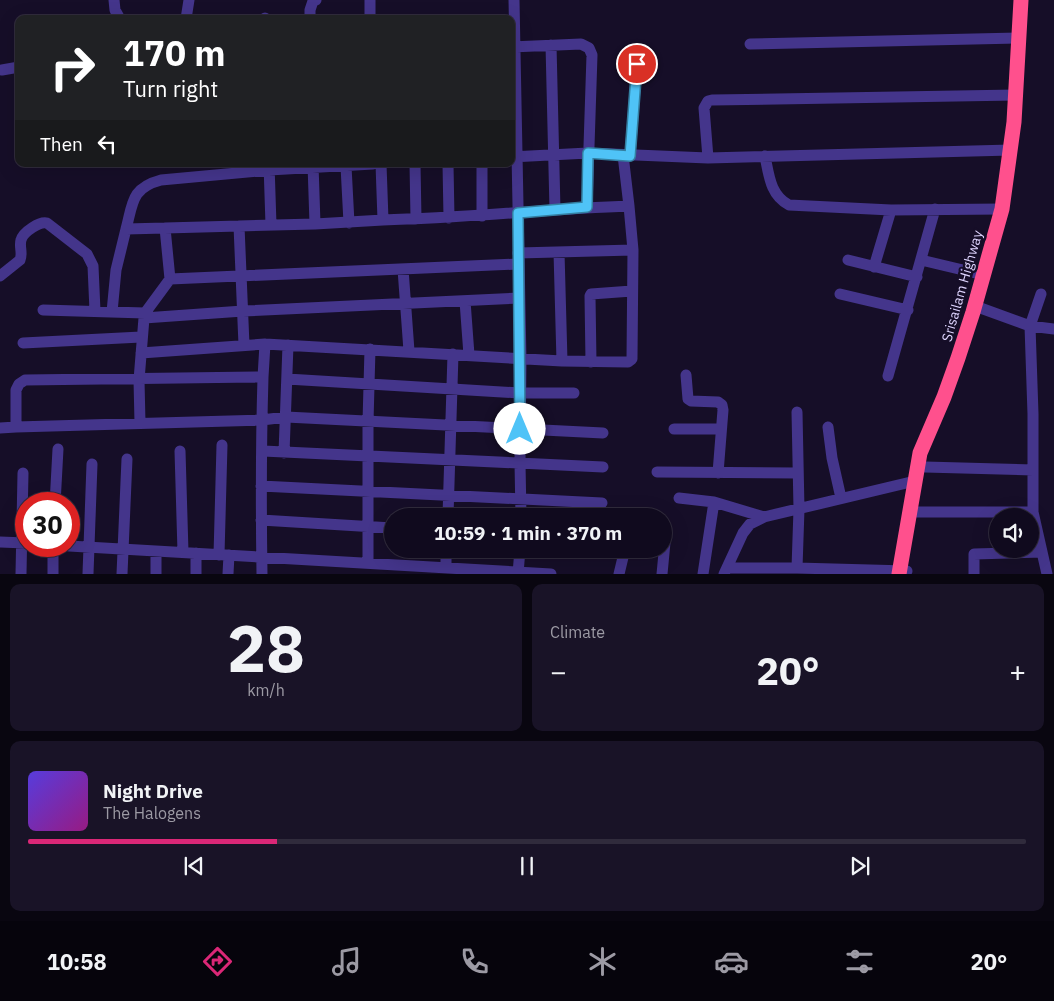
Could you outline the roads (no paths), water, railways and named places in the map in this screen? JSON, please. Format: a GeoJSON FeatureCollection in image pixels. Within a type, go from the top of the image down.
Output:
{"type":"FeatureCollection","features":[{"type":"Feature","properties":{"kind":"highway","name":"Srisailam Highway"},"geometry":{"type":"LineString","coordinates":[[903,572],[914,481],[920,453],[980,307],[984,275],[1002,209],[1011,150],[1021,0]]}},
{"type":"Feature","properties":{"kind":"highway","name":"Srisailam Highway"},"geometry":{"type":"LineString","coordinates":[[903,572],[925,467],[966,363],[980,307],[1002,238],[1016,167],[1021,125],[1029,0]]}},
{"type":"Feature","properties":{"kind":"street"},"geometry":{"type":"LineString","coordinates":[[114,0],[118,15]]}},
{"type":"Feature","properties":{"kind":"street"},"geometry":{"type":"LineString","coordinates":[[187,15],[189,0]]}},
{"type":"Feature","properties":{"kind":"street"},"geometry":{"type":"LineString","coordinates":[[310,15],[313,2],[316,0]]}},
{"type":"Feature","properties":{"kind":"street"},"geometry":{"type":"LineString","coordinates":[[370,0],[370,15]]}},
{"type":"Feature","properties":{"kind":"street"},"geometry":{"type":"LineString","coordinates":[[514,0],[514,15]]}},
{"type":"Feature","properties":{"kind":"street"},"geometry":{"type":"LineString","coordinates":[[750,44],[1018,38]]}},
{"type":"Feature","properties":{"kind":"street"},"geometry":{"type":"LineString","coordinates":[[515,47],[581,44],[589,48],[592,55],[587,207]]}},
{"type":"Feature","properties":{"kind":"street"},"geometry":{"type":"LineString","coordinates":[[551,45],[555,210]]}},
{"type":"Feature","properties":{"kind":"street"},"geometry":{"type":"LineString","coordinates":[[141,353],[265,344],[521,359],[628,362],[632,359],[633,250],[628,206],[627,155],[637,64]]}},
{"type":"Feature","properties":{"kind":"street"},"geometry":{"type":"LineString","coordinates":[[2,70],[15,67]]}},
{"type":"Feature","properties":{"kind":"street"},"geometry":{"type":"LineString","coordinates":[[708,158],[704,108],[708,101],[712,100],[1016,94]]}},
{"type":"Feature","properties":{"kind":"street"},"geometry":{"type":"LineString","coordinates":[[515,157],[588,153],[708,158],[1011,150]]}},
{"type":"Feature","properties":{"kind":"street"},"geometry":{"type":"LineString","coordinates":[[765,156],[772,186],[781,201],[789,205],[891,210],[1002,209]]}},
{"type":"Feature","properties":{"kind":"street"},"geometry":{"type":"LineString","coordinates":[[112,312],[116,270],[135,196],[149,183],[269,167],[271,225]]}},
{"type":"Feature","properties":{"kind":"street"},"geometry":{"type":"LineString","coordinates":[[313,167],[315,224]]}},
{"type":"Feature","properties":{"kind":"street"},"geometry":{"type":"LineString","coordinates":[[346,167],[349,223]]}},
{"type":"Feature","properties":{"kind":"street"},"geometry":{"type":"LineString","coordinates":[[381,167],[383,220]]}},
{"type":"Feature","properties":{"kind":"street"},"geometry":{"type":"LineString","coordinates":[[415,167],[416,219]]}},
{"type":"Feature","properties":{"kind":"street"},"geometry":{"type":"LineString","coordinates":[[448,167],[449,218]]}},
{"type":"Feature","properties":{"kind":"street"},"geometry":{"type":"LineString","coordinates":[[482,167],[482,216]]}},
{"type":"Feature","properties":{"kind":"street"},"geometry":{"type":"LineString","coordinates":[[515,167],[518,213],[521,359],[521,508]]}},
{"type":"Feature","properties":{"kind":"street"},"geometry":{"type":"LineString","coordinates":[[126,229],[349,223],[628,206]]}},
{"type":"Feature","properties":{"kind":"street"},"geometry":{"type":"LineString","coordinates":[[888,376],[935,209]]}},
{"type":"Feature","properties":{"kind":"street"},"geometry":{"type":"LineString","coordinates":[[874,267],[891,210]]}},
{"type":"Feature","properties":{"kind":"street"},"geometry":{"type":"LineString","coordinates":[[0,276],[22,257],[21,240],[23,236],[39,223],[48,223],[87,254],[91,260],[93,266],[95,312]]}},
{"type":"Feature","properties":{"kind":"street"},"geometry":{"type":"LineString","coordinates":[[238,226],[244,345]]}},
{"type":"Feature","properties":{"kind":"street"},"geometry":{"type":"LineString","coordinates":[[140,423],[139,380],[144,315],[170,279],[165,228]]}},
{"type":"Feature","properties":{"kind":"street"},"geometry":{"type":"LineString","coordinates":[[170,279],[403,269],[518,258],[559,252],[633,250]]}},
{"type":"Feature","properties":{"kind":"street"},"geometry":{"type":"LineString","coordinates":[[559,252],[562,361]]}},
{"type":"Feature","properties":{"kind":"street"},"geometry":{"type":"LineString","coordinates":[[848,260],[917,278]]}},
{"type":"Feature","properties":{"kind":"street"},"geometry":{"type":"LineString","coordinates":[[921,260],[984,275]]}},
{"type":"Feature","properties":{"kind":"street"},"geometry":{"type":"LineString","coordinates":[[403,269],[409,351]]}},
{"type":"Feature","properties":{"kind":"street"},"geometry":{"type":"LineString","coordinates":[[591,362],[591,294],[632,291]]}},
{"type":"Feature","properties":{"kind":"street"},"geometry":{"type":"LineString","coordinates":[[840,294],[908,310]]}},
{"type":"Feature","properties":{"kind":"street"},"geometry":{"type":"LineString","coordinates":[[1033,508],[1033,414],[1030,326],[1041,294]]}},
{"type":"Feature","properties":{"kind":"street"},"geometry":{"type":"LineString","coordinates":[[43,310],[144,315],[519,298]]}},
{"type":"Feature","properties":{"kind":"street"},"geometry":{"type":"LineString","coordinates":[[465,301],[469,355]]}},
{"type":"Feature","properties":{"kind":"street"},"geometry":{"type":"LineString","coordinates":[[980,307],[1030,326],[1054,329]]}},
{"type":"Feature","properties":{"kind":"street"},"geometry":{"type":"LineString","coordinates":[[23,342],[141,337]]}},
{"type":"Feature","properties":{"kind":"street"},"geometry":{"type":"LineString","coordinates":[[262,574],[261,486],[265,344]]}},
{"type":"Feature","properties":{"kind":"street"},"geometry":{"type":"LineString","coordinates":[[284,453],[288,345]]}},
{"type":"Feature","properties":{"kind":"street"},"geometry":{"type":"LineString","coordinates":[[368,563],[370,349]]}},
{"type":"Feature","properties":{"kind":"street"},"geometry":{"type":"LineString","coordinates":[[448,508],[453,354]]}},
{"type":"Feature","properties":{"kind":"street"},"geometry":{"type":"LineString","coordinates":[[686,375],[688,400],[718,402],[722,405],[718,473]]}},
{"type":"Feature","properties":{"kind":"street"},"geometry":{"type":"LineString","coordinates":[[16,427],[16,390],[19,384],[25,380],[263,377]]}},
{"type":"Feature","properties":{"kind":"street"},"geometry":{"type":"LineString","coordinates":[[287,379],[452,389],[574,393]]}},
{"type":"Feature","properties":{"kind":"street"},"geometry":{"type":"LineString","coordinates":[[797,412],[799,509],[797,568]]}},
{"type":"Feature","properties":{"kind":"street"},"geometry":{"type":"LineString","coordinates":[[0,428],[262,420],[286,417],[603,434]]}},
{"type":"Feature","properties":{"kind":"street"},"geometry":{"type":"LineString","coordinates":[[828,426],[832,458],[841,498]]}},
{"type":"Feature","properties":{"kind":"street"},"geometry":{"type":"LineString","coordinates":[[674,429],[722,429]]}},
{"type":"Feature","properties":{"kind":"street"},"geometry":{"type":"LineString","coordinates":[[222,445],[224,555],[228,574]]}},
{"type":"Feature","properties":{"kind":"street"},"geometry":{"type":"LineString","coordinates":[[56,492],[58,450]]}},
{"type":"Feature","properties":{"kind":"street"},"geometry":{"type":"LineString","coordinates":[[180,450],[183,552]]}},
{"type":"Feature","properties":{"kind":"street"},"geometry":{"type":"LineString","coordinates":[[262,451],[603,466]]}},
{"type":"Feature","properties":{"kind":"street"},"geometry":{"type":"LineString","coordinates":[[122,574],[127,458]]}},
{"type":"Feature","properties":{"kind":"street"},"geometry":{"type":"LineString","coordinates":[[88,574],[92,464]]}},
{"type":"Feature","properties":{"kind":"street"},"geometry":{"type":"LineString","coordinates":[[925,467],[1033,470]]}},
{"type":"Feature","properties":{"kind":"street"},"geometry":{"type":"LineString","coordinates":[[657,472],[797,473]]}},
{"type":"Feature","properties":{"kind":"street"},"geometry":{"type":"LineString","coordinates":[[23,473],[23,492]]}},
{"type":"Feature","properties":{"kind":"street"},"geometry":{"type":"LineString","coordinates":[[903,572],[797,568],[725,571],[743,533],[750,524],[764,517],[914,481]]}},
{"type":"Feature","properties":{"kind":"street"},"geometry":{"type":"LineString","coordinates":[[261,486],[602,503]]}},
{"type":"Feature","properties":{"kind":"street"},"geometry":{"type":"LineString","coordinates":[[679,498],[714,502],[764,517]]}},
{"type":"Feature","properties":{"kind":"street"},"geometry":{"type":"LineString","coordinates":[[703,574],[714,502]]}},
{"type":"Feature","properties":{"kind":"street"},"geometry":{"type":"LineString","coordinates":[[917,512],[989,512]]}},
{"type":"Feature","properties":{"kind":"street"},"geometry":{"type":"LineString","coordinates":[[261,520],[384,527]]}},
{"type":"Feature","properties":{"kind":"street"},"geometry":{"type":"LineString","coordinates":[[1039,539],[1047,574]]}},
{"type":"Feature","properties":{"kind":"street"},"geometry":{"type":"LineString","coordinates":[[0,542],[15,543]]}},
{"type":"Feature","properties":{"kind":"street"},"geometry":{"type":"LineString","coordinates":[[80,547],[551,574]]}},
{"type":"Feature","properties":{"kind":"street"},"geometry":{"type":"LineString","coordinates":[[156,551],[156,574]]}},
{"type":"Feature","properties":{"kind":"street"},"geometry":{"type":"LineString","coordinates":[[974,574],[974,554],[1042,552]]}},
{"type":"Feature","properties":{"kind":"street"},"geometry":{"type":"LineString","coordinates":[[196,553],[196,574]]}},
{"type":"Feature","properties":{"kind":"street"},"geometry":{"type":"LineString","coordinates":[[21,574],[23,557]]}},
{"type":"Feature","properties":{"kind":"street"},"geometry":{"type":"LineString","coordinates":[[53,557],[53,574]]}},
{"type":"Feature","properties":{"kind":"street"},"geometry":{"type":"LineString","coordinates":[[446,558],[446,568]]}},
{"type":"Feature","properties":{"kind":"street"},"geometry":{"type":"LineString","coordinates":[[519,573],[520,558]]}},
{"type":"Feature","properties":{"kind":"street"},"geometry":{"type":"LineString","coordinates":[[619,574],[623,558]]}},
{"type":"Feature","properties":{"kind":"street"},"geometry":{"type":"LineString","coordinates":[[662,574],[664,558]]}}]}
